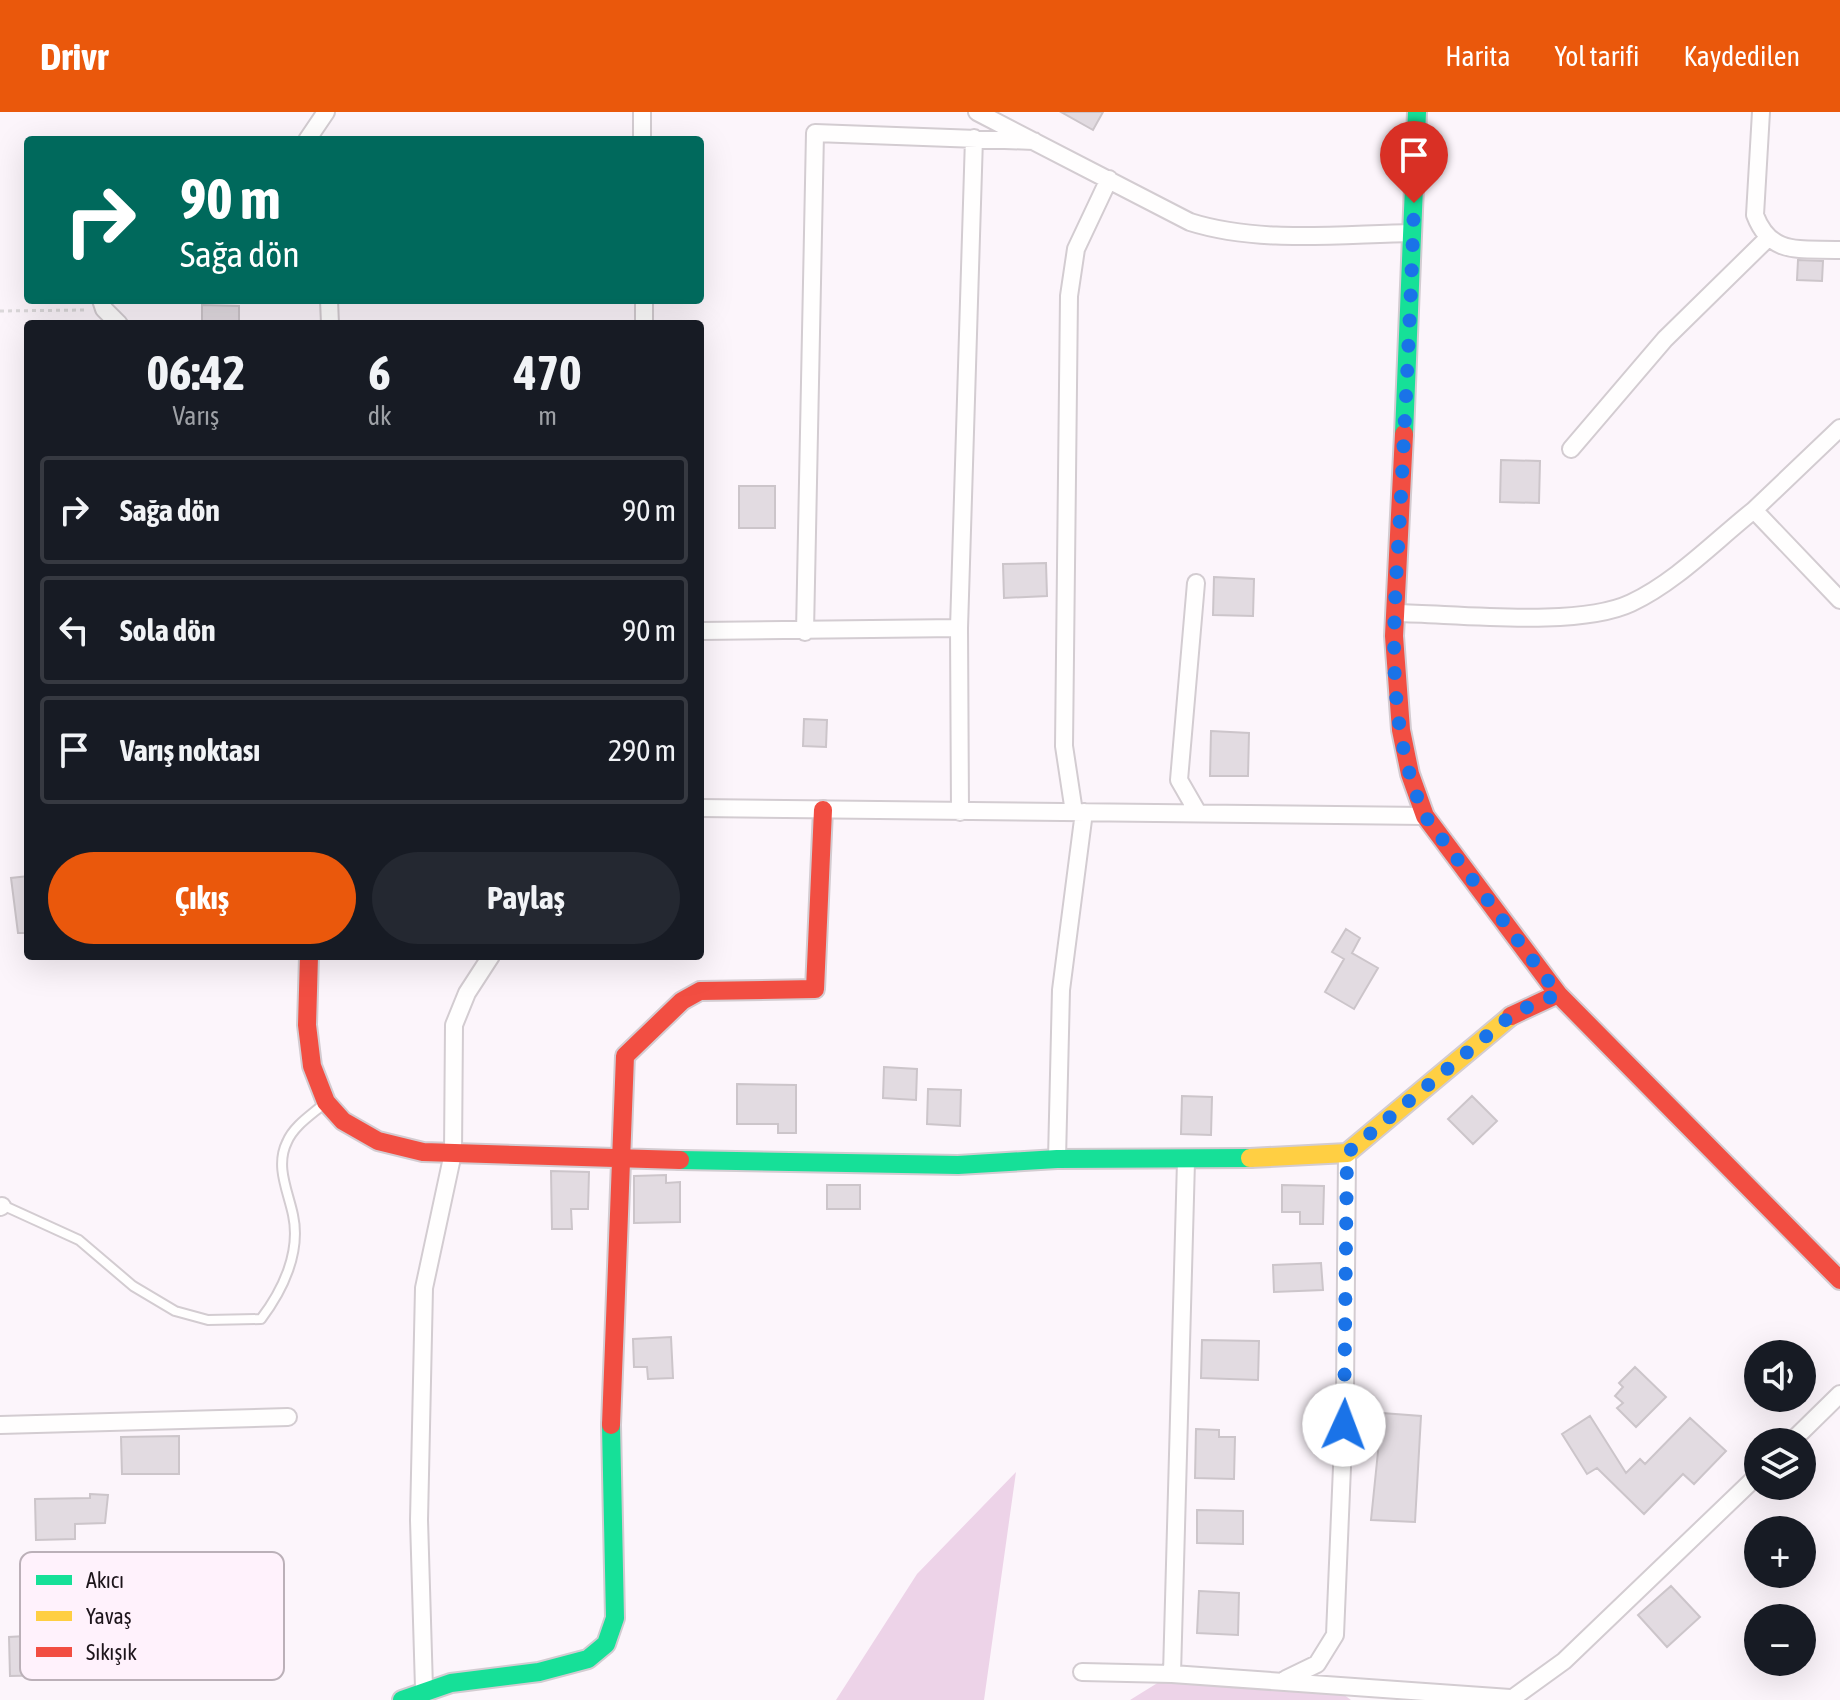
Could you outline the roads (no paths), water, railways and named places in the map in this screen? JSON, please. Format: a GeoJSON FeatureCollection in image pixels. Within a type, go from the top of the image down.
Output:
{"type":"FeatureCollection","features":[{"type":"Feature","properties":{"kind":"street"},"geometry":{"type":"LineString","coordinates":[[310,136],[326,112]]}},
{"type":"Feature","properties":{"kind":"street"},"geometry":{"type":"LineString","coordinates":[[642,112],[642,136]]}},
{"type":"Feature","properties":{"kind":"street"},"geometry":{"type":"LineString","coordinates":[[977,112],[1190,222],[1216,230],[1274,234],[1413,233]]}},
{"type":"Feature","properties":{"kind":"street"},"geometry":{"type":"LineString","coordinates":[[1417,112],[1397,613],[1397,724],[1414,790],[1425,816],[1558,994],[1840,1280]]}},
{"type":"Feature","properties":{"kind":"street"},"geometry":{"type":"LineString","coordinates":[[1761,112],[1755,215],[1767,239],[1779,246],[1840,250]]}},
{"type":"Feature","properties":{"kind":"street"},"geometry":{"type":"LineString","coordinates":[[805,632],[815,133],[1034,141]]}},
{"type":"Feature","properties":{"kind":"street"},"geometry":{"type":"LineString","coordinates":[[960,812],[959,628],[974,138]]}},
{"type":"Feature","properties":{"kind":"street"},"geometry":{"type":"LineString","coordinates":[[1057,1159],[1061,990],[1079,812],[1064,746],[1069,296],[1076,249],[1109,179]]}},
{"type":"Feature","properties":{"kind":"street"},"geometry":{"type":"LineString","coordinates":[[1571,449],[1665,339],[1767,239]]}},
{"type":"Feature","properties":{"kind":"street"},"geometry":{"type":"LineString","coordinates":[[102,305],[115,320]]}},
{"type":"Feature","properties":{"kind":"street"},"geometry":{"type":"LineString","coordinates":[[1397,613],[1559,615],[1628,605],[1668,579],[1754,510],[1840,428]]}},
{"type":"Feature","properties":{"kind":"street"},"geometry":{"type":"LineString","coordinates":[[1754,510],[1840,600]]}},
{"type":"Feature","properties":{"kind":"street"},"geometry":{"type":"LineString","coordinates":[[1196,583],[1179,780],[1198,813]]}},
{"type":"Feature","properties":{"kind":"street"},"geometry":{"type":"LineString","coordinates":[[704,631],[959,628]]}},
{"type":"Feature","properties":{"kind":"street"},"geometry":{"type":"LineString","coordinates":[[704,808],[1425,816]]}},
{"type":"Feature","properties":{"kind":"street"},"geometry":{"type":"LineString","coordinates":[[402,1700],[424,1688],[458,1680],[561,1667],[603,1648],[612,1634],[615,1618],[610,1444],[625,1056],[682,1001],[700,991],[815,989],[818,982],[823,810]]}},
{"type":"Feature","properties":{"kind":"street"},"geometry":{"type":"LineString","coordinates":[[309,960],[307,1025],[312,1066],[326,1102],[343,1121],[378,1141],[423,1152],[623,1158],[958,1165],[1057,1159],[1186,1161],[1347,1153],[1514,1013],[1558,994]]}},
{"type":"Feature","properties":{"kind":"street"},"geometry":{"type":"LineString","coordinates":[[424,1688],[419,1520],[424,1288],[453,1153],[454,1025],[467,993],[488,960]]}},
{"type":"Feature","properties":{"kind":"street"},"geometry":{"type":"LineString","coordinates":[[1286,1679],[1317,1664],[1335,1635],[1345,1395],[1347,1153]]}},
{"type":"Feature","properties":{"kind":"street"},"geometry":{"type":"LineString","coordinates":[[1172,1674],[1186,1161]]}},
{"type":"Feature","properties":{"kind":"street"},"geometry":{"type":"LineString","coordinates":[[1805,1428],[1840,1394]]}},
{"type":"Feature","properties":{"kind":"street"},"geometry":{"type":"LineString","coordinates":[[0,1425],[288,1417]]}},
{"type":"Feature","properties":{"kind":"street"},"geometry":{"type":"LineString","coordinates":[[1082,1672],[1286,1679],[1510,1699],[1564,1661],[1744,1488]]}},
{"type":"Feature","properties":{"kind":"lane"},"geometry":{"type":"LineString","coordinates":[[1,1205],[79,1240],[133,1286],[175,1311],[208,1320],[261,1319],[287,1280],[292,1250],[294,1218],[282,1167],[285,1144],[293,1131],[326,1102]]}}]}
